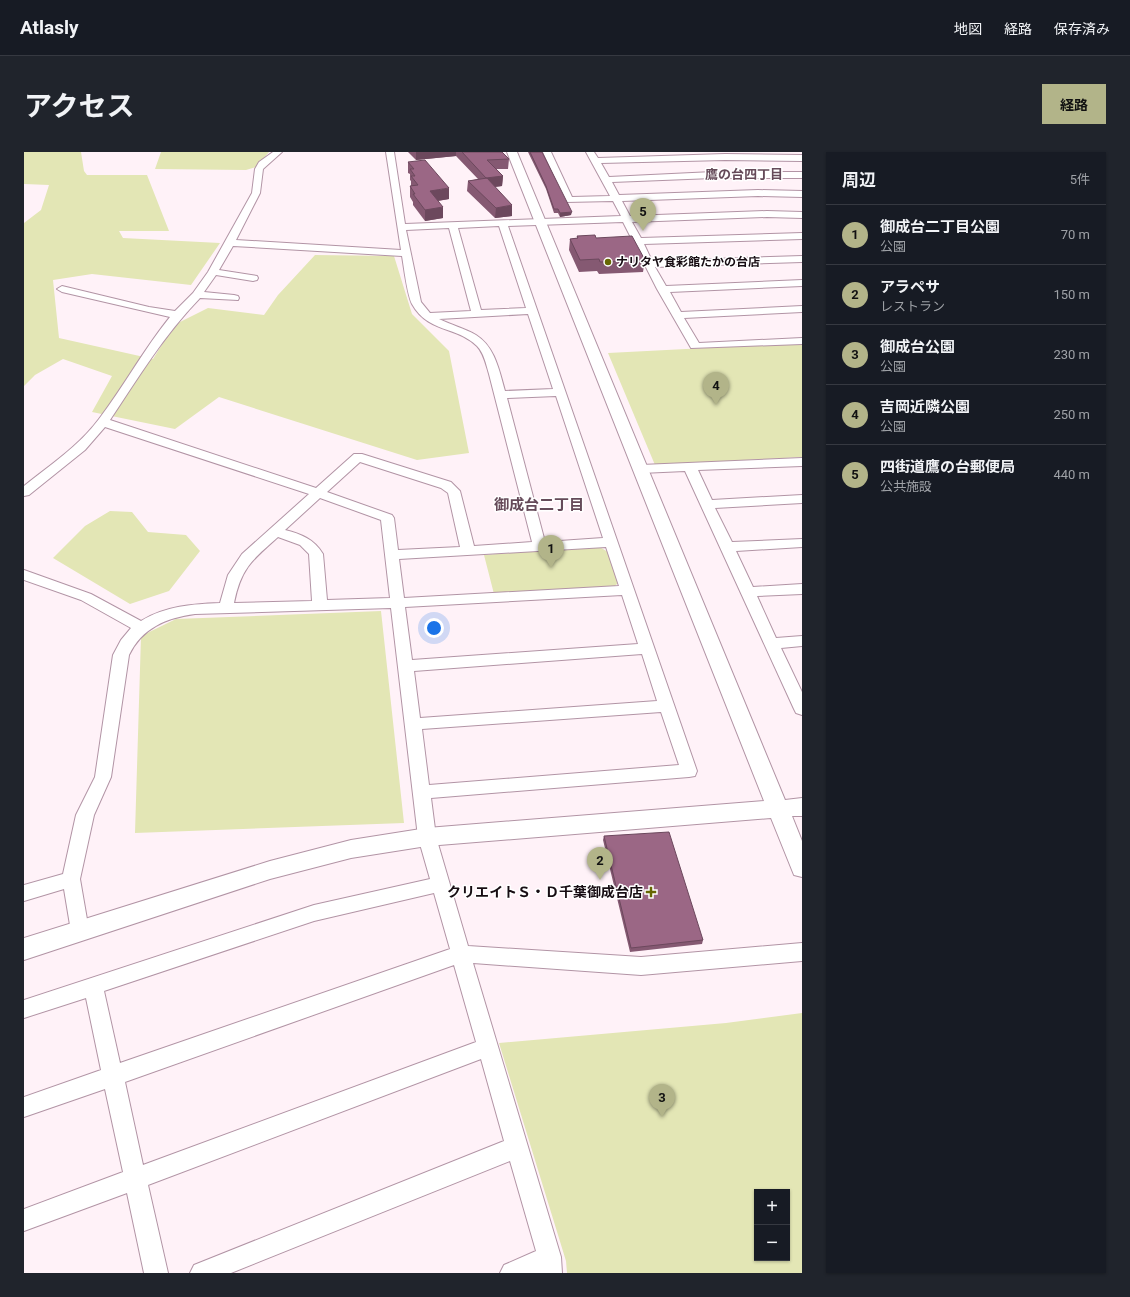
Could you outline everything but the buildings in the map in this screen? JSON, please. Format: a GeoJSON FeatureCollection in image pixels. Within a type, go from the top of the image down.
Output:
{"type":"FeatureCollection","features":[{"type":"Feature","properties":{"kind":"street"},"geometry":{"type":"LineString","coordinates":[[24,492],[81,447],[103,422],[160,336],[176,315],[197,295],[213,272],[256,193],[259,169],[262,164],[278,152]]}},
{"type":"Feature","properties":{"kind":"street"},"geometry":{"type":"LineString","coordinates":[[390,152],[401,227],[416,302],[420,310],[426,316],[442,325],[466,335],[482,346],[486,352],[490,360],[540,547]]}},
{"type":"Feature","properties":{"kind":"street"},"geometry":{"type":"LineString","coordinates":[[512,152],[802,868]]}},
{"type":"Feature","properties":{"kind":"street"},"geometry":{"type":"LineString","coordinates":[[547,152],[569,200],[758,193],[802,194]]}},
{"type":"Feature","properties":{"kind":"street"},"geometry":{"type":"LineString","coordinates":[[590,152],[616,198],[662,289],[695,346],[802,341]]}},
{"type":"Feature","properties":{"kind":"street"},"geometry":{"type":"LineString","coordinates":[[596,161],[725,157],[802,158]]}},
{"type":"Feature","properties":{"kind":"street"},"geometry":{"type":"LineString","coordinates":[[606,180],[713,175],[802,175]]}},
{"type":"Feature","properties":{"kind":"street"},"geometry":{"type":"LineString","coordinates":[[401,227],[802,214]]}},
{"type":"Feature","properties":{"kind":"street"},"geometry":{"type":"LineString","coordinates":[[421,792],[690,771],[503,224]]}},
{"type":"Feature","properties":{"kind":"street"},"geometry":{"type":"LineString","coordinates":[[453,226],[477,314]]}},
{"type":"Feature","properties":{"kind":"street"},"geometry":{"type":"LineString","coordinates":[[637,241],[802,236]]}},
{"type":"Feature","properties":{"kind":"street"},"geometry":{"type":"LineString","coordinates":[[230,243],[407,253]]}},
{"type":"Feature","properties":{"kind":"street"},"geometry":{"type":"LineString","coordinates":[[649,264],[802,259]]}},
{"type":"Feature","properties":{"kind":"street"},"geometry":{"type":"LineString","coordinates":[[213,272],[253,278]]}},
{"type":"Feature","properties":{"kind":"street"},"geometry":{"type":"LineString","coordinates":[[662,289],[802,283]]}},
{"type":"Feature","properties":{"kind":"street"},"geometry":{"type":"LineString","coordinates":[[62,290],[176,315]]}},
{"type":"Feature","properties":{"kind":"street"},"geometry":{"type":"LineString","coordinates":[[197,295],[234,298]]}},
{"type":"Feature","properties":{"kind":"street"},"geometry":{"type":"LineString","coordinates":[[677,315],[802,309]]}},
{"type":"Feature","properties":{"kind":"street"},"geometry":{"type":"LineString","coordinates":[[426,316],[533,311]]}},
{"type":"Feature","properties":{"kind":"street"},"geometry":{"type":"LineString","coordinates":[[499,395],[561,392]]}},
{"type":"Feature","properties":{"kind":"street"},"geometry":{"type":"LineString","coordinates":[[103,422],[318,493],[387,518],[427,837],[550,1265],[512,1273]]}},
{"type":"Feature","properties":{"kind":"street"},"geometry":{"type":"LineString","coordinates":[[226,607],[232,580],[238,568],[247,556],[276,532],[358,457],[446,485],[454,491],[468,551]]}},
{"type":"Feature","properties":{"kind":"street"},"geometry":{"type":"LineString","coordinates":[[641,469],[802,462]]}},
{"type":"Feature","properties":{"kind":"street"},"geometry":{"type":"LineString","coordinates":[[690,467],[801,703]]}},
{"type":"Feature","properties":{"kind":"street"},"geometry":{"type":"LineString","coordinates":[[708,504],[802,499]]}},
{"type":"Feature","properties":{"kind":"street"},"geometry":{"type":"LineString","coordinates":[[276,532],[307,543],[314,548],[316,554],[320,605]]}},
{"type":"Feature","properties":{"kind":"street"},"geometry":{"type":"LineString","coordinates":[[392,555],[612,542]]}},
{"type":"Feature","properties":{"kind":"street"},"geometry":{"type":"LineString","coordinates":[[727,547],[802,543]]}},
{"type":"Feature","properties":{"kind":"street"},"geometry":{"type":"LineString","coordinates":[[24,575],[86,597],[141,627]]}},
{"type":"Feature","properties":{"kind":"street"},"geometry":{"type":"LineString","coordinates":[[748,592],[802,589]]}},
{"type":"Feature","properties":{"kind":"street"},"geometry":{"type":"LineString","coordinates":[[80,931],[71,879],[85,815],[104,777],[121,655],[131,636],[141,627],[161,616],[176,611],[226,607],[397,603],[628,590]]}},
{"type":"Feature","properties":{"kind":"street"},"geometry":{"type":"LineString","coordinates":[[772,643],[802,641]]}},
{"type":"Feature","properties":{"kind":"street"},"geometry":{"type":"LineString","coordinates":[[406,666],[648,648]]}},
{"type":"Feature","properties":{"kind":"street"},"geometry":{"type":"LineString","coordinates":[[413,724],[667,706]]}},
{"type":"Feature","properties":{"kind":"street"},"geometry":{"type":"LineString","coordinates":[[24,949],[178,898],[270,870],[351,849],[427,837],[802,807]]}},
{"type":"Feature","properties":{"kind":"street"},"geometry":{"type":"LineString","coordinates":[[24,893],[71,879]]}},
{"type":"Feature","properties":{"kind":"street"},"geometry":{"type":"LineString","coordinates":[[24,1009],[314,912],[441,884]]}},
{"type":"Feature","properties":{"kind":"street"},"geometry":{"type":"LineString","coordinates":[[24,1107],[461,954],[641,966],[802,952]]}},
{"type":"Feature","properties":{"kind":"street"},"geometry":{"type":"LineString","coordinates":[[93,986],[156,1273]]}},
{"type":"Feature","properties":{"kind":"street"},"geometry":{"type":"LineString","coordinates":[[24,1220],[488,1047]]}},
{"type":"Feature","properties":{"kind":"street"},"geometry":{"type":"LineString","coordinates":[[202,1273],[517,1146]]}},
{"type":"Feature","properties":{"kind":"green space"},"geometry":{"type":"Polygon","coordinates":[[[24,152],[81,152],[84,171],[87,175],[147,175],[169,231],[119,231],[123,238],[220,243],[191,285],[92,274],[53,280],[59,338],[153,359],[174,325],[208,308],[264,315],[278,295],[315,255],[394,256],[412,314],[449,351],[469,453],[417,460],[219,397],[175,429],[92,412],[112,376],[63,359],[35,375],[24,386],[24,223],[41,210],[49,185],[24,184],[24,152]]]}},
{"type":"Feature","properties":{"kind":"green space"},"geometry":{"type":"Polygon","coordinates":[[[161,152],[269,152],[256,167],[246,170],[155,169],[161,152]]]}},
{"type":"Feature","properties":{"kind":"green space"},"geometry":{"type":"Polygon","coordinates":[[[802,343],[802,457],[655,465],[608,353],[802,343]]]}},
{"type":"Feature","properties":{"kind":"green space"},"geometry":{"type":"Polygon","coordinates":[[[110,511],[132,512],[148,532],[186,535],[200,551],[169,591],[130,604],[53,558],[85,526],[110,511]]]}},
{"type":"Feature","properties":{"kind":"green space"},"geometry":{"type":"Polygon","coordinates":[[[598,546],[608,552],[619,582],[615,586],[494,594],[484,555],[598,546]]]}},
{"type":"Feature","properties":{"kind":"green space"},"geometry":{"type":"Polygon","coordinates":[[[381,611],[404,823],[135,833],[141,636],[176,619],[381,611]]]}},
{"type":"Feature","properties":{"kind":"green space"},"geometry":{"type":"Polygon","coordinates":[[[802,1013],[802,1273],[567,1273],[566,1261],[499,1043],[726,1023],[802,1013]]]}},
{"type":"Feature","properties":{"kind":"place","name":"四街道鷹の台郵便局"},"geometry":{"type":"Point","coordinates":[643,231]}},
{"type":"Feature","properties":{"kind":"place","name":"ナリタヤ食彩館たかの台店"},"geometry":{"type":"Point","coordinates":[608,262]}},
{"type":"Feature","properties":{"kind":"place","name":"吉岡近隣公園"},"geometry":{"type":"Point","coordinates":[716,405]}},
{"type":"Feature","properties":{"kind":"place","name":"御成台二丁目公園"},"geometry":{"type":"Point","coordinates":[551,568]}},
{"type":"Feature","properties":{"kind":"place","name":"アラペサ"},"geometry":{"type":"Point","coordinates":[600,880]}},
{"type":"Feature","properties":{"kind":"place","name":"クリエイトＳ・Ｄ千葉御成台店"},"geometry":{"type":"Point","coordinates":[651,892]}},
{"type":"Feature","properties":{"kind":"place","name":"御成台公園"},"geometry":{"type":"Point","coordinates":[662,1117]}},
{"type":"Feature","properties":{"kind":"district","name":"鷹の台四丁目"},"geometry":{"type":"Point","coordinates":[744,174]}},
{"type":"Feature","properties":{"kind":"district","name":"御成台二丁目"},"geometry":{"type":"Point","coordinates":[539,505]}}]}
